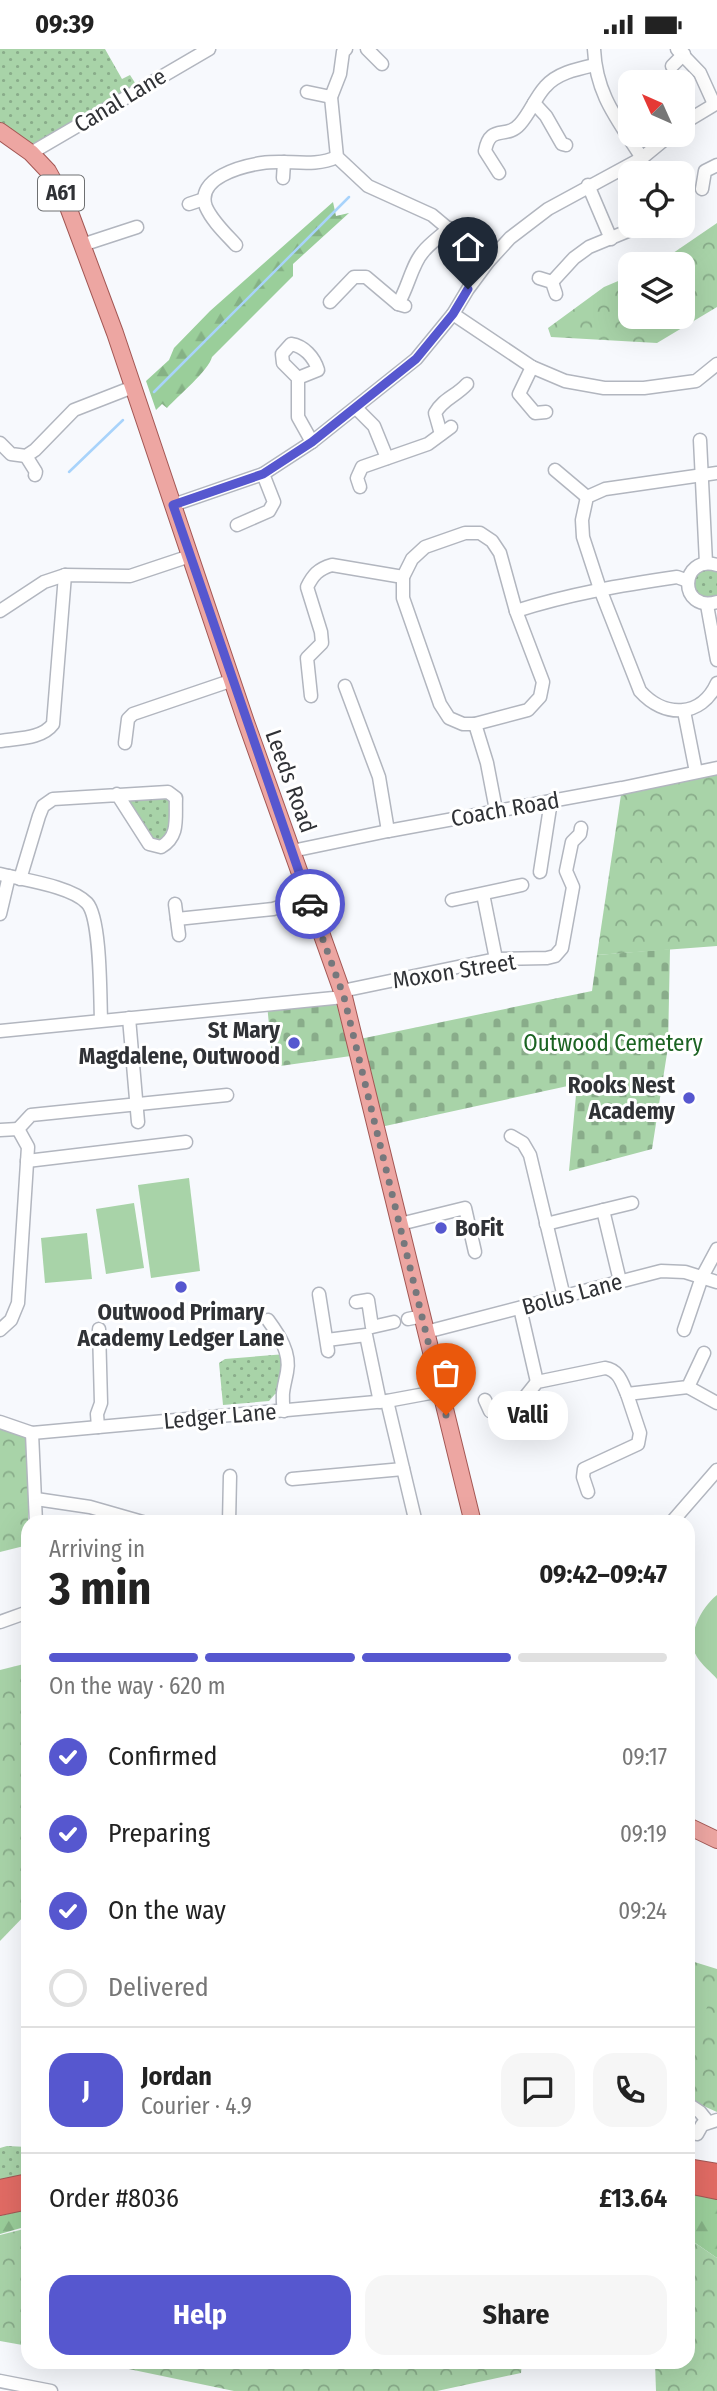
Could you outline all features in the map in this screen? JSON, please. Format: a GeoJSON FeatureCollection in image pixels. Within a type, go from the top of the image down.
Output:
{"type":"FeatureCollection","features":[{"type":"Feature","properties":{"kind":"highway"},"geometry":{"type":"LineString","coordinates":[[695,2169],[717,2173]]}},
{"type":"Feature","properties":{"kind":"highway"},"geometry":{"type":"LineString","coordinates":[[0,2189],[21,2184]]}},
{"type":"Feature","properties":{"kind":"highway"},"geometry":{"type":"LineString","coordinates":[[695,2185],[717,2190]]}},
{"type":"Feature","properties":{"kind":"highway"},"geometry":{"type":"LineString","coordinates":[[0,2206],[21,2202]]}},
{"type":"Feature","properties":{"kind":"main road","name":"Leeds Road"},"geometry":{"type":"LineString","coordinates":[[0,131],[31,153],[59,187],[133,387],[343,994],[400,1224],[419,1322],[440,1391],[471,1515]]}},
{"type":"Feature","properties":{"kind":"main road"},"geometry":{"type":"LineString","coordinates":[[695,1829],[717,1840]]}},
{"type":"Feature","properties":{"kind":"street","name":"Canal Lane"},"geometry":{"type":"LineString","coordinates":[[31,153],[209,49]]}},
{"type":"Feature","properties":{"kind":"street"},"geometry":{"type":"LineString","coordinates":[[346,49],[331,97],[337,157],[368,186],[432,215],[488,262]]}},
{"type":"Feature","properties":{"kind":"street"},"geometry":{"type":"LineString","coordinates":[[367,49],[382,64]]}},
{"type":"Feature","properties":{"kind":"street"},"geometry":{"type":"LineString","coordinates":[[594,49],[595,65],[604,99],[642,158]]}},
{"type":"Feature","properties":{"kind":"street"},"geometry":{"type":"LineString","coordinates":[[672,66],[680,52],[700,73],[715,103],[695,116]]}},
{"type":"Feature","properties":{"kind":"street"},"geometry":{"type":"LineString","coordinates":[[499,173],[485,151],[490,136],[513,130],[520,124],[545,87],[557,77],[595,65]]}},
{"type":"Feature","properties":{"kind":"street"},"geometry":{"type":"LineString","coordinates":[[307,92],[331,97]]}},
{"type":"Feature","properties":{"kind":"street"},"geometry":{"type":"LineString","coordinates":[[534,103],[546,116],[562,144],[566,145]]}},
{"type":"Feature","properties":{"kind":"street"},"geometry":{"type":"LineString","coordinates":[[173,505],[263,474],[312,442],[416,359],[453,314],[488,262],[510,238],[548,209],[642,158],[655,147]]}},
{"type":"Feature","properties":{"kind":"street"},"geometry":{"type":"LineString","coordinates":[[236,245],[210,215],[204,199],[206,191],[222,175],[264,162],[325,162],[337,157]]}},
{"type":"Feature","properties":{"kind":"street"},"geometry":{"type":"LineString","coordinates":[[282,178],[284,162]]}},
{"type":"Feature","properties":{"kind":"street"},"geometry":{"type":"LineString","coordinates":[[702,189],[708,167]]}},
{"type":"Feature","properties":{"kind":"street"},"geometry":{"type":"LineString","coordinates":[[588,185],[611,239]]}},
{"type":"Feature","properties":{"kind":"street"},"geometry":{"type":"LineString","coordinates":[[189,204],[204,199]]}},
{"type":"Feature","properties":{"kind":"street"},"geometry":{"type":"LineString","coordinates":[[82,245],[136,227]]}},
{"type":"Feature","properties":{"kind":"street"},"geometry":{"type":"LineString","coordinates":[[330,302],[354,277],[366,277],[402,305],[415,264],[423,252],[449,228]]}},
{"type":"Feature","properties":{"kind":"street"},"geometry":{"type":"LineString","coordinates":[[549,285],[574,258],[589,247],[618,236]]}},
{"type":"Feature","properties":{"kind":"street"},"geometry":{"type":"LineString","coordinates":[[453,314],[532,367],[565,380],[604,388],[644,388],[696,381],[717,364]]}},
{"type":"Feature","properties":{"kind":"street"},"geometry":{"type":"LineString","coordinates":[[532,367],[519,394],[535,413],[546,412]]}},
{"type":"Feature","properties":{"kind":"street"},"geometry":{"type":"LineString","coordinates":[[298,378],[298,417],[312,442]]}},
{"type":"Feature","properties":{"kind":"street"},"geometry":{"type":"LineString","coordinates":[[360,487],[357,478],[362,467],[428,444],[446,430],[435,413],[442,401],[456,395],[467,384]]}},
{"type":"Feature","properties":{"kind":"street"},"geometry":{"type":"LineString","coordinates":[[0,443],[11,454],[26,456],[74,410],[133,387]]}},
{"type":"Feature","properties":{"kind":"street"},"geometry":{"type":"LineString","coordinates":[[356,408],[374,426],[387,458]]}},
{"type":"Feature","properties":{"kind":"street"},"geometry":{"type":"LineString","coordinates":[[700,440],[711,564],[694,569],[688,581],[691,596],[700,603],[712,604],[717,660]]}},
{"type":"Feature","properties":{"kind":"street"},"geometry":{"type":"LineString","coordinates":[[26,456],[36,472],[35,475]]}},
{"type":"Feature","properties":{"kind":"street"},"geometry":{"type":"LineString","coordinates":[[555,470],[587,497]]}},
{"type":"Feature","properties":{"kind":"street"},"geometry":{"type":"LineString","coordinates":[[587,497],[605,489],[717,473]]}},
{"type":"Feature","properties":{"kind":"street"},"geometry":{"type":"LineString","coordinates":[[237,525],[269,511],[274,502],[263,474]]}},
{"type":"Feature","properties":{"kind":"street"},"geometry":{"type":"LineString","coordinates":[[587,497],[582,520],[583,537],[600,589],[640,691],[649,701],[666,710],[684,711],[706,698],[717,683]]}},
{"type":"Feature","properties":{"kind":"street"},"geometry":{"type":"LineString","coordinates":[[465,533],[480,533],[492,541],[500,553],[516,611],[543,682],[540,697],[528,710],[475,724],[463,724],[449,718],[439,704],[403,598],[403,577],[412,559],[425,547],[465,533]]}},
{"type":"Feature","properties":{"kind":"street"},"geometry":{"type":"LineString","coordinates":[[0,611],[44,582],[65,575],[130,576],[190,556]]}},
{"type":"Feature","properties":{"kind":"street"},"geometry":{"type":"LineString","coordinates":[[310,696],[307,658],[322,643],[307,587],[313,575],[332,565],[403,577]]}},
{"type":"Feature","properties":{"kind":"street"},"geometry":{"type":"LineString","coordinates":[[0,741],[48,731],[53,724],[65,575]]}},
{"type":"Feature","properties":{"kind":"street"},"geometry":{"type":"LineString","coordinates":[[516,611],[600,589],[677,577],[688,581]]}},
{"type":"Feature","properties":{"kind":"street"},"geometry":{"type":"LineString","coordinates":[[125,743],[127,722],[133,714],[233,680]]}},
{"type":"Feature","properties":{"kind":"street"},"geometry":{"type":"LineString","coordinates":[[345,686],[379,777],[388,831]]}},
{"type":"Feature","properties":{"kind":"street"},"geometry":{"type":"LineString","coordinates":[[684,711],[696,772]]}},
{"type":"Feature","properties":{"kind":"street"},"geometry":{"type":"LineString","coordinates":[[475,724],[496,810]]}},
{"type":"Feature","properties":{"kind":"street","name":"Coach Road"},"geometry":{"type":"LineString","coordinates":[[292,851],[717,768]]}},
{"type":"Feature","properties":{"kind":"street"},"geometry":{"type":"LineString","coordinates":[[0,914],[10,877],[43,806],[53,799],[117,794],[167,792],[176,798],[175,832],[171,841],[161,847],[149,844],[117,794]]}},
{"type":"Feature","properties":{"kind":"street"},"geometry":{"type":"LineString","coordinates":[[540,872],[551,801]]}},
{"type":"Feature","properties":{"kind":"street","name":"Moxon Street"},"geometry":{"type":"LineString","coordinates":[[0,1031],[343,994],[496,959],[555,956],[562,948],[573,887],[566,871],[572,842],[580,834],[581,828]]}},
{"type":"Feature","properties":{"kind":"street"},"geometry":{"type":"LineString","coordinates":[[10,877],[63,890],[88,904],[94,918],[96,934],[101,1020]]}},
{"type":"Feature","properties":{"kind":"street"},"geometry":{"type":"LineString","coordinates":[[453,900],[523,885]]}},
{"type":"Feature","properties":{"kind":"street"},"geometry":{"type":"LineString","coordinates":[[483,894],[496,959]]}},
{"type":"Feature","properties":{"kind":"street"},"geometry":{"type":"LineString","coordinates":[[177,919],[273,909],[308,898]]}},
{"type":"Feature","properties":{"kind":"street"},"geometry":{"type":"LineString","coordinates":[[176,904],[178,935]]}},
{"type":"Feature","properties":{"kind":"street"},"geometry":{"type":"LineString","coordinates":[[129,1018],[138,1122]]}},
{"type":"Feature","properties":{"kind":"street"},"geometry":{"type":"LineString","coordinates":[[0,1131],[18,1129],[31,1115],[227,1095]]}},
{"type":"Feature","properties":{"kind":"street"},"geometry":{"type":"LineString","coordinates":[[0,1330],[10,1320],[18,1303],[28,1147],[18,1129]]}},
{"type":"Feature","properties":{"kind":"street"},"geometry":{"type":"LineString","coordinates":[[511,1136],[523,1143],[530,1155],[564,1297]]}},
{"type":"Feature","properties":{"kind":"street"},"geometry":{"type":"LineString","coordinates":[[27,1161],[186,1142]]}},
{"type":"Feature","properties":{"kind":"street"},"geometry":{"type":"LineString","coordinates":[[546,1224],[632,1203]]}},
{"type":"Feature","properties":{"kind":"street"},"geometry":{"type":"LineString","coordinates":[[400,1224],[465,1208],[475,1252]]}},
{"type":"Feature","properties":{"kind":"street"},"geometry":{"type":"LineString","coordinates":[[603,1210],[620,1281]]}},
{"type":"Feature","properties":{"kind":"street"},"geometry":{"type":"LineString","coordinates":[[684,1330],[702,1277],[717,1249]]}},
{"type":"Feature","properties":{"kind":"street","name":"Bolus Lane"},"geometry":{"type":"LineString","coordinates":[[419,1322],[520,1308],[661,1271],[685,1272],[717,1282]]}},
{"type":"Feature","properties":{"kind":"street"},"geometry":{"type":"LineString","coordinates":[[319,1294],[328,1346],[366,1335],[414,1515]]}},
{"type":"Feature","properties":{"kind":"street"},"geometry":{"type":"LineString","coordinates":[[356,1302],[368,1300],[372,1327],[394,1322]]}},
{"type":"Feature","properties":{"kind":"street"},"geometry":{"type":"LineString","coordinates":[[520,1308],[537,1382]]}},
{"type":"Feature","properties":{"kind":"street"},"geometry":{"type":"LineString","coordinates":[[268,1320],[281,1338],[288,1364],[281,1393],[284,1411]]}},
{"type":"Feature","properties":{"kind":"street"},"geometry":{"type":"LineString","coordinates":[[98,1427],[97,1414],[101,1403],[99,1329]]}},
{"type":"Feature","properties":{"kind":"street"},"geometry":{"type":"LineString","coordinates":[[688,1387],[704,1353]]}},
{"type":"Feature","properties":{"kind":"street"},"geometry":{"type":"LineString","coordinates":[[485,1400],[491,1411],[521,1402],[537,1382],[605,1368],[618,1374],[640,1433],[638,1444],[584,1469],[583,1476],[588,1492]]}},
{"type":"Feature","properties":{"kind":"street"},"geometry":{"type":"LineString","coordinates":[[627,1394],[688,1387],[717,1403]]}},
{"type":"Feature","properties":{"kind":"street","name":"Ledger Lane"},"geometry":{"type":"LineString","coordinates":[[0,1422],[32,1433],[383,1402],[440,1391]]}},
{"type":"Feature","properties":{"kind":"street"},"geometry":{"type":"LineString","coordinates":[[32,1433],[36,1515]]}},
{"type":"Feature","properties":{"kind":"street"},"geometry":{"type":"LineString","coordinates":[[292,1479],[403,1469]]}},
{"type":"Feature","properties":{"kind":"street"},"geometry":{"type":"LineString","coordinates":[[678,1515],[717,1470]]}},
{"type":"Feature","properties":{"kind":"street"},"geometry":{"type":"LineString","coordinates":[[229,1515],[230,1476]]}},
{"type":"Feature","properties":{"kind":"street"},"geometry":{"type":"LineString","coordinates":[[36,1499],[90,1507],[116,1515]]}},
{"type":"Feature","properties":{"kind":"street"},"geometry":{"type":"LineString","coordinates":[[0,1622],[21,1614]]}},
{"type":"Feature","properties":{"kind":"street"},"geometry":{"type":"LineString","coordinates":[[695,2109],[713,2121]]}},
{"type":"Feature","properties":{"kind":"street"},"geometry":{"type":"LineString","coordinates":[[697,2134],[702,2125],[713,2121]]}},
{"type":"Feature","properties":{"kind":"street"},"geometry":{"type":"LineString","coordinates":[[0,2381],[51,2391]]}},
{"type":"Feature","properties":{"kind":"green space"},"geometry":{"type":"Polygon","coordinates":[[[0,49],[105,49],[122,79],[130,75],[139,89],[31,153],[0,131],[0,49]]]}},
{"type":"Feature","properties":{"kind":"green space"},"geometry":{"type":"Polygon","coordinates":[[[333,202],[336,216],[349,213],[293,264],[293,276],[212,357],[192,383],[167,408],[162,404],[156,410],[146,381],[169,360],[174,348],[210,311],[333,202]]]}},
{"type":"Feature","properties":{"kind":"green space"},"geometry":{"type":"Polygon","coordinates":[[[717,223],[717,307],[695,320],[695,252],[675,252],[717,223]]]}},
{"type":"Feature","properties":{"kind":"green space"},"geometry":{"type":"Polygon","coordinates":[[[618,281],[618,329],[680,329],[657,343],[551,337],[548,328],[604,287],[618,281]]]}},
{"type":"Feature","properties":{"kind":"green space"},"geometry":{"type":"Polygon","coordinates":[[[717,565],[717,602],[700,603],[690,574],[717,565]]]}},
{"type":"Feature","properties":{"kind":"green space"},"geometry":{"type":"Polygon","coordinates":[[[717,768],[717,946],[597,955],[622,788],[717,768]]]}},
{"type":"Feature","properties":{"kind":"green space"},"geometry":{"type":"Polygon","coordinates":[[[117,794],[176,798],[171,841],[149,844],[117,794]]]}},
{"type":"Feature","properties":{"kind":"green space","name":"Outwood Cemetery"},"geometry":{"type":"Polygon","coordinates":[[[670,949],[668,1047],[652,1149],[569,1171],[577,1084],[376,1128],[358,1055],[273,1067],[267,1004],[344,997],[355,1040],[592,991],[597,955],[670,949]]]}},
{"type":"Feature","properties":{"kind":"green space"},"geometry":{"type":"Polygon","coordinates":[[[189,1178],[200,1271],[151,1278],[138,1185],[189,1178]]]}},
{"type":"Feature","properties":{"kind":"green space"},"geometry":{"type":"Polygon","coordinates":[[[134,1203],[144,1268],[106,1274],[96,1209],[134,1203]]]}},
{"type":"Feature","properties":{"kind":"green space"},"geometry":{"type":"Polygon","coordinates":[[[87,1233],[92,1279],[45,1283],[41,1238],[87,1233]]]}},
{"type":"Feature","properties":{"kind":"green space"},"geometry":{"type":"Polygon","coordinates":[[[286,1354],[281,1393],[275,1394],[269,1401],[223,1405],[219,1363],[225,1359],[286,1354]]]}},
{"type":"Feature","properties":{"kind":"green space"},"geometry":{"type":"Polygon","coordinates":[[[0,1422],[28,1438],[28,1515],[21,1515],[21,1547],[0,1552],[0,1422]]]}},
{"type":"Feature","properties":{"kind":"green space"},"geometry":{"type":"Polygon","coordinates":[[[717,1595],[717,1679],[701,1663],[695,1652],[696,1623],[717,1595]]]}},
{"type":"Feature","properties":{"kind":"green space"},"geometry":{"type":"Polygon","coordinates":[[[21,1665],[21,1919],[0,1941],[0,1670],[21,1665]]]}},
{"type":"Feature","properties":{"kind":"green space"},"geometry":{"type":"Polygon","coordinates":[[[695,1962],[717,1969],[717,2112],[695,2102],[695,1962]]]}},
{"type":"Feature","properties":{"kind":"green space"},"geometry":{"type":"Polygon","coordinates":[[[695,1985],[713,1992],[695,2038],[695,1985]]]}},
{"type":"Feature","properties":{"kind":"green space"},"geometry":{"type":"Polygon","coordinates":[[[21,2147],[21,2184],[0,2189],[0,2148],[21,2147]]]}},
{"type":"Feature","properties":{"kind":"green space"},"geometry":{"type":"Polygon","coordinates":[[[695,2185],[717,2190],[717,2258],[695,2243],[695,2185]]]}},
{"type":"Feature","properties":{"kind":"green space"},"geometry":{"type":"Polygon","coordinates":[[[21,2211],[21,2228],[0,2234],[0,2216],[21,2211]]]}},
{"type":"Feature","properties":{"kind":"green space"},"geometry":{"type":"Polygon","coordinates":[[[21,2230],[21,2345],[0,2341],[0,2235],[21,2230]]]}},
{"type":"Feature","properties":{"kind":"green space"},"geometry":{"type":"Polygon","coordinates":[[[695,2243],[717,2258],[717,2391],[656,2391],[655,2369],[695,2369],[695,2243]]]}},
{"type":"Feature","properties":{"kind":"green space"},"geometry":{"type":"Polygon","coordinates":[[[129,2369],[521,2369],[521,2373],[437,2391],[234,2391],[129,2369]]]}},
{"type":"Feature","properties":{"kind":"waterway"},"geometry":{"type":"LineString","coordinates":[[154,392],[349,197]]}},
{"type":"Feature","properties":{"kind":"waterway"},"geometry":{"type":"LineString","coordinates":[[69,472],[123,420]]}},
{"type":"Feature","properties":{"kind":"way so far"},"geometry":{"type":"LineString","coordinates":[[310,904],[344,997],[446,1415]]}},
{"type":"Feature","properties":{"kind":"place","name":"St Mary Magdalene, Outwood"},"geometry":{"type":"Point","coordinates":[294,1043]}},
{"type":"Feature","properties":{"kind":"place","name":"Rooks Nest Academy"},"geometry":{"type":"Point","coordinates":[689,1098]}},
{"type":"Feature","properties":{"kind":"place","name":"BoFit"},"geometry":{"type":"Point","coordinates":[441,1228]}},
{"type":"Feature","properties":{"kind":"place","name":"Outwood Primary Academy Ledger Lane"},"geometry":{"type":"Point","coordinates":[181,1287]}},
{"type":"Feature","properties":{"kind":"place","name":"Valli"},"geometry":{"type":"Point","coordinates":[446,1415]}},
{"type":"Feature","properties":{"kind":"route"},"geometry":{"type":"LineString","coordinates":[[310,904],[173,505],[263,474],[312,442],[416,359],[453,314],[468,289]]}}]}
